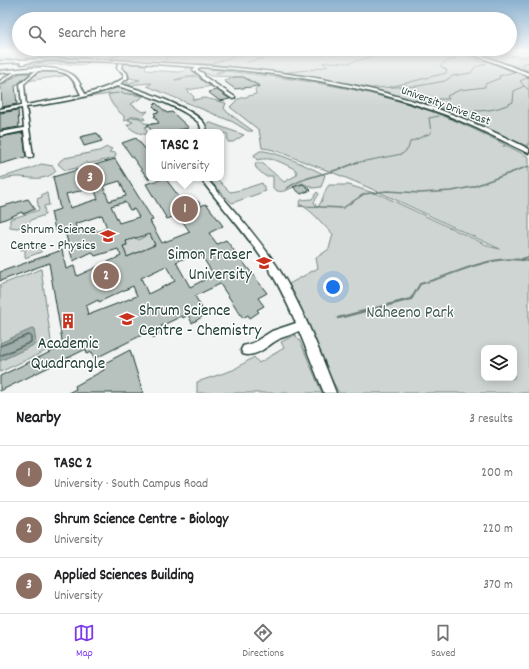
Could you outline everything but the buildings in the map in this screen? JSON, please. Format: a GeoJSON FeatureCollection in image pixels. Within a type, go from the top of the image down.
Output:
{"type":"FeatureCollection","features":[{"type":"Feature","properties":{"kind":"main road"},"geometry":{"type":"LineString","coordinates":[[516,69],[529,74]]}},
{"type":"Feature","properties":{"kind":"street"},"geometry":{"type":"LineString","coordinates":[[113,87],[126,78],[126,75],[121,69]]}},
{"type":"Feature","properties":{"kind":"street"},"geometry":{"type":"LineString","coordinates":[[196,69],[202,74],[203,78],[233,98]]}},
{"type":"Feature","properties":{"kind":"street","name":"University Drive East"},"geometry":{"type":"LineString","coordinates":[[230,69],[309,78],[376,92],[446,113],[490,131],[529,151]]}},
{"type":"Feature","properties":{"kind":"street"},"geometry":{"type":"LineString","coordinates":[[30,156],[22,84],[37,70]]}},
{"type":"Feature","properties":{"kind":"street"},"geometry":{"type":"LineString","coordinates":[[0,72],[56,70],[71,74],[83,95]]}},
{"type":"Feature","properties":{"kind":"street"},"geometry":{"type":"LineString","coordinates":[[0,82],[15,71]]}},
{"type":"Feature","properties":{"kind":"street"},"geometry":{"type":"LineString","coordinates":[[117,85],[137,90],[189,114],[202,124],[203,129]]}},
{"type":"Feature","properties":{"kind":"street"},"geometry":{"type":"LineString","coordinates":[[0,110],[124,86]]}},
{"type":"Feature","properties":{"kind":"street"},"geometry":{"type":"LineString","coordinates":[[0,134],[26,129]]}},
{"type":"Feature","properties":{"kind":"street"},"geometry":{"type":"LineString","coordinates":[[205,181],[248,233],[272,267],[301,326],[330,393]]}},
{"type":"Feature","properties":{"kind":"street"},"geometry":{"type":"LineString","coordinates":[[247,350],[255,348],[276,335],[301,326]]}},
{"type":"Feature","properties":{"kind":"green space"},"geometry":{"type":"Polygon","coordinates":[[[125,69],[179,72],[185,69],[192,69],[198,74],[175,80],[197,76],[212,86],[187,90],[194,97],[193,100],[205,98],[226,103],[224,108],[227,112],[253,131],[248,131],[233,122],[147,86],[152,83],[126,85],[126,83],[140,80],[129,78],[129,75],[125,69]]]}},
{"type":"Feature","properties":{"kind":"green space"},"geometry":{"type":"Polygon","coordinates":[[[248,69],[509,69],[529,77],[529,147],[479,125],[456,110],[436,107],[346,83],[248,69]]]}},
{"type":"Feature","properties":{"kind":"green space","name":"Naheeno Park"},"geometry":{"type":"Polygon","coordinates":[[[197,70],[223,70],[216,73],[225,71],[297,80],[345,88],[392,99],[459,122],[529,157],[529,393],[339,393],[327,371],[289,284],[318,268],[316,258],[329,249],[333,234],[313,214],[299,204],[301,200],[312,199],[317,192],[319,194],[314,202],[317,208],[329,185],[349,185],[383,196],[491,247],[500,249],[403,203],[330,171],[278,152],[262,148],[259,130],[230,107],[238,99],[256,94],[255,89],[260,86],[244,77],[211,76],[197,70]]]}},
{"type":"Feature","properties":{"kind":"green space"},"geometry":{"type":"Polygon","coordinates":[[[40,71],[58,72],[69,75],[26,81],[40,71]]]}},
{"type":"Feature","properties":{"kind":"green space"},"geometry":{"type":"Polygon","coordinates":[[[117,88],[125,88],[145,95],[121,93],[144,96],[131,104],[142,112],[148,111],[143,116],[145,120],[135,116],[124,121],[124,116],[112,104],[108,94],[88,97],[85,96],[117,88]]]}},
{"type":"Feature","properties":{"kind":"green space"},"geometry":{"type":"Polygon","coordinates":[[[132,117],[140,118],[144,123],[154,124],[145,127],[146,134],[142,134],[131,129],[127,125],[133,122],[128,120],[132,117]]]}},
{"type":"Feature","properties":{"kind":"green space"},"geometry":{"type":"Polygon","coordinates":[[[208,122],[244,135],[233,142],[228,142],[227,134],[224,134],[224,129],[207,129],[208,122]]]}},
{"type":"Feature","properties":{"kind":"green space"},"geometry":{"type":"Polygon","coordinates":[[[107,147],[112,149],[109,152],[116,153],[115,158],[87,164],[86,162],[79,167],[67,170],[58,164],[65,158],[99,151],[107,147]]]}},
{"type":"Feature","properties":{"kind":"green space"},"geometry":{"type":"Polygon","coordinates":[[[260,151],[266,151],[282,156],[325,175],[321,187],[313,188],[302,183],[287,190],[276,190],[273,188],[273,176],[265,176],[256,168],[255,163],[262,163],[284,182],[297,175],[296,170],[273,160],[257,160],[254,155],[260,151]]]}},
{"type":"Feature","properties":{"kind":"green space"},"geometry":{"type":"Polygon","coordinates":[[[41,164],[53,166],[56,171],[50,176],[43,178],[15,177],[0,181],[0,178],[41,164]]]}},
{"type":"Feature","properties":{"kind":"green space"},"geometry":{"type":"Polygon","coordinates":[[[211,181],[219,181],[230,192],[262,183],[266,191],[232,203],[211,181]]]}},
{"type":"Feature","properties":{"kind":"green space"},"geometry":{"type":"Polygon","coordinates":[[[47,193],[49,205],[44,206],[45,215],[33,219],[26,225],[17,228],[10,227],[10,219],[39,210],[37,199],[42,197],[42,194],[47,193]]]}},
{"type":"Feature","properties":{"kind":"green space"},"geometry":{"type":"Polygon","coordinates":[[[150,234],[155,245],[127,257],[123,246],[127,245],[126,241],[136,237],[138,240],[150,234]]]}},
{"type":"Feature","properties":{"kind":"green space"},"geometry":{"type":"Polygon","coordinates":[[[39,243],[39,246],[42,245],[41,252],[25,258],[25,249],[21,250],[21,247],[39,243]]]}},
{"type":"Feature","properties":{"kind":"green space"},"geometry":{"type":"Polygon","coordinates":[[[41,269],[52,348],[0,372],[0,285],[41,269]]]}},
{"type":"Feature","properties":{"kind":"green space"},"geometry":{"type":"Polygon","coordinates":[[[295,335],[300,341],[322,393],[197,393],[197,382],[233,370],[254,357],[259,363],[284,348],[281,342],[295,335]]]}},
{"type":"Feature","properties":{"kind":"water"},"geometry":{"type":"Polygon","coordinates":[[[34,328],[36,344],[0,361],[0,343],[34,328]]]}},
{"type":"Feature","properties":{"kind":"waterway"},"geometry":{"type":"LineString","coordinates":[[390,87],[446,73],[446,69]]}},
{"type":"Feature","properties":{"kind":"waterway"},"geometry":{"type":"LineString","coordinates":[[372,88],[418,86],[445,81],[452,76],[471,73],[473,69]]}},
{"type":"Feature","properties":{"kind":"waterway"},"geometry":{"type":"LineString","coordinates":[[281,73],[308,70]]}},
{"type":"Feature","properties":{"kind":"waterway"},"geometry":{"type":"LineString","coordinates":[[424,103],[436,99],[449,99],[447,96],[460,90],[485,87],[485,84],[500,78],[499,76],[514,72]]}},
{"type":"Feature","properties":{"kind":"waterway"},"geometry":{"type":"LineString","coordinates":[[524,86],[520,81],[529,77]]}},
{"type":"Feature","properties":{"kind":"waterway"},"geometry":{"type":"LineString","coordinates":[[456,110],[471,111],[499,108],[513,102],[514,91],[524,86]]}},
{"type":"Feature","properties":{"kind":"waterway"},"geometry":{"type":"LineString","coordinates":[[524,86],[529,90]]}},
{"type":"Feature","properties":{"kind":"waterway"},"geometry":{"type":"LineString","coordinates":[[355,163],[402,154],[408,149],[410,142],[431,133],[429,118],[439,116]]}},
{"type":"Feature","properties":{"kind":"waterway"},"geometry":{"type":"LineString","coordinates":[[286,189],[302,180],[357,162]]}},
{"type":"Feature","properties":{"kind":"waterway"},"geometry":{"type":"LineString","coordinates":[[299,206],[343,208],[364,194],[387,191],[420,193],[452,191],[472,187],[529,166]]}},
{"type":"Feature","properties":{"kind":"waterway"},"geometry":{"type":"LineString","coordinates":[[522,259],[529,257]]}},
{"type":"Feature","properties":{"kind":"waterway"},"geometry":{"type":"LineString","coordinates":[[412,298],[420,284],[474,266],[500,260],[514,259],[529,261]]}},
{"type":"Feature","properties":{"kind":"waterway"},"geometry":{"type":"LineString","coordinates":[[338,318],[411,299],[412,297]]}},
{"type":"Feature","properties":{"kind":"place","name":"Applied Sciences Building"},"geometry":{"type":"Point","coordinates":[90,178]}},
{"type":"Feature","properties":{"kind":"place","name":"TASC 2"},"geometry":{"type":"Point","coordinates":[185,209]}},
{"type":"Feature","properties":{"kind":"place","name":"Shrum Science Centre - Physics"},"geometry":{"type":"Point","coordinates":[108,236]}},
{"type":"Feature","properties":{"kind":"place","name":"Simon Fraser University"},"geometry":{"type":"Point","coordinates":[264,263]}},
{"type":"Feature","properties":{"kind":"place","name":"Shrum Science Centre - Biology"},"geometry":{"type":"Point","coordinates":[106,276]}},
{"type":"Feature","properties":{"kind":"place","name":"Shrum Science Centre - Chemistry"},"geometry":{"type":"Point","coordinates":[127,319]}},
{"type":"Feature","properties":{"kind":"place","name":"Academic Quadrangle"},"geometry":{"type":"Point","coordinates":[68,321]}}]}
